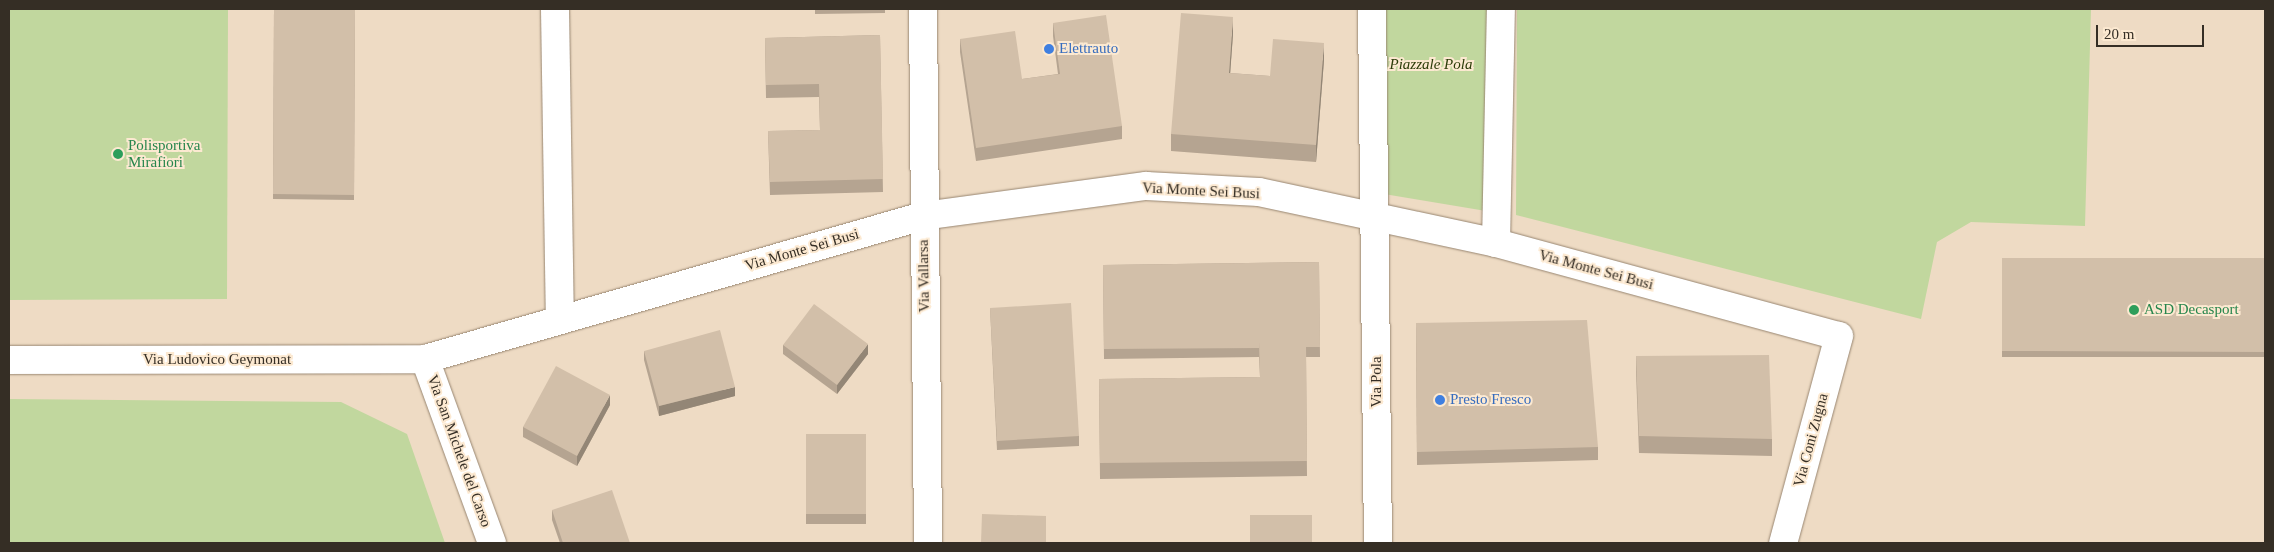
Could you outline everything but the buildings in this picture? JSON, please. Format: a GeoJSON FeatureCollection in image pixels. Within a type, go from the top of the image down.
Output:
{"type":"FeatureCollection","features":[{"type":"Feature","properties":{"kind":"street"},"geometry":{"type":"LineString","coordinates":[[554,9],[560,317]]}},
{"type":"Feature","properties":{"kind":"street","name":"Via Vallarsa"},"geometry":{"type":"LineString","coordinates":[[923,9],[923,216],[928,543]]}},
{"type":"Feature","properties":{"kind":"street"},"geometry":{"type":"LineString","coordinates":[[1372,9],[1375,220]]}},
{"type":"Feature","properties":{"kind":"street"},"geometry":{"type":"LineString","coordinates":[[1496,243],[1500,9]]}},
{"type":"Feature","properties":{"kind":"street","name":"Via Monte Sei Busi"},"geometry":{"type":"LineString","coordinates":[[426,359],[560,317],[923,216],[1146,186],[1259,192],[1375,220],[1496,243],[1839,336]]}},
{"type":"Feature","properties":{"kind":"street","name":"Via Pola"},"geometry":{"type":"LineString","coordinates":[[1375,220],[1378,543]]}},
{"type":"Feature","properties":{"kind":"street","name":"Via Coni Zugna"},"geometry":{"type":"LineString","coordinates":[[1783,543],[1839,336]]}},
{"type":"Feature","properties":{"kind":"street","name":"Via Ludovico Geymonat"},"geometry":{"type":"LineString","coordinates":[[9,360],[426,359]]}},
{"type":"Feature","properties":{"kind":"street","name":"Via San Michele del Carso"},"geometry":{"type":"LineString","coordinates":[[426,359],[492,543]]}},
{"type":"Feature","properties":{"kind":"green space","name":"Polisportiva Mirafiori"},"geometry":{"type":"Polygon","coordinates":[[[9,9],[228,9],[227,299],[9,300],[9,9]]]}},
{"type":"Feature","properties":{"kind":"green space","name":"Piazzale Pola"},"geometry":{"type":"Polygon","coordinates":[[[1373,9],[1487,9],[1486,211],[1384,194],[1373,9]]]}},
{"type":"Feature","properties":{"kind":"green space"},"geometry":{"type":"Polygon","coordinates":[[[1517,9],[2091,9],[2085,226],[1971,222],[1937,242],[1921,319],[1516,215],[1517,9]]]}},
{"type":"Feature","properties":{"kind":"green space"},"geometry":{"type":"Polygon","coordinates":[[[9,399],[341,402],[407,434],[445,543],[9,543],[9,399]]]}},
{"type":"Feature","properties":{"kind":"place","name":"Elettrauto"},"geometry":{"type":"Point","coordinates":[1049,49]}},
{"type":"Feature","properties":{"kind":"place","name":"Polisportiva Mirafiori"},"geometry":{"type":"Point","coordinates":[118,154]}},
{"type":"Feature","properties":{"kind":"place","name":"ASD Decasport"},"geometry":{"type":"Point","coordinates":[2134,310]}},
{"type":"Feature","properties":{"kind":"place","name":"Presto Fresco"},"geometry":{"type":"Point","coordinates":[1440,400]}}]}
